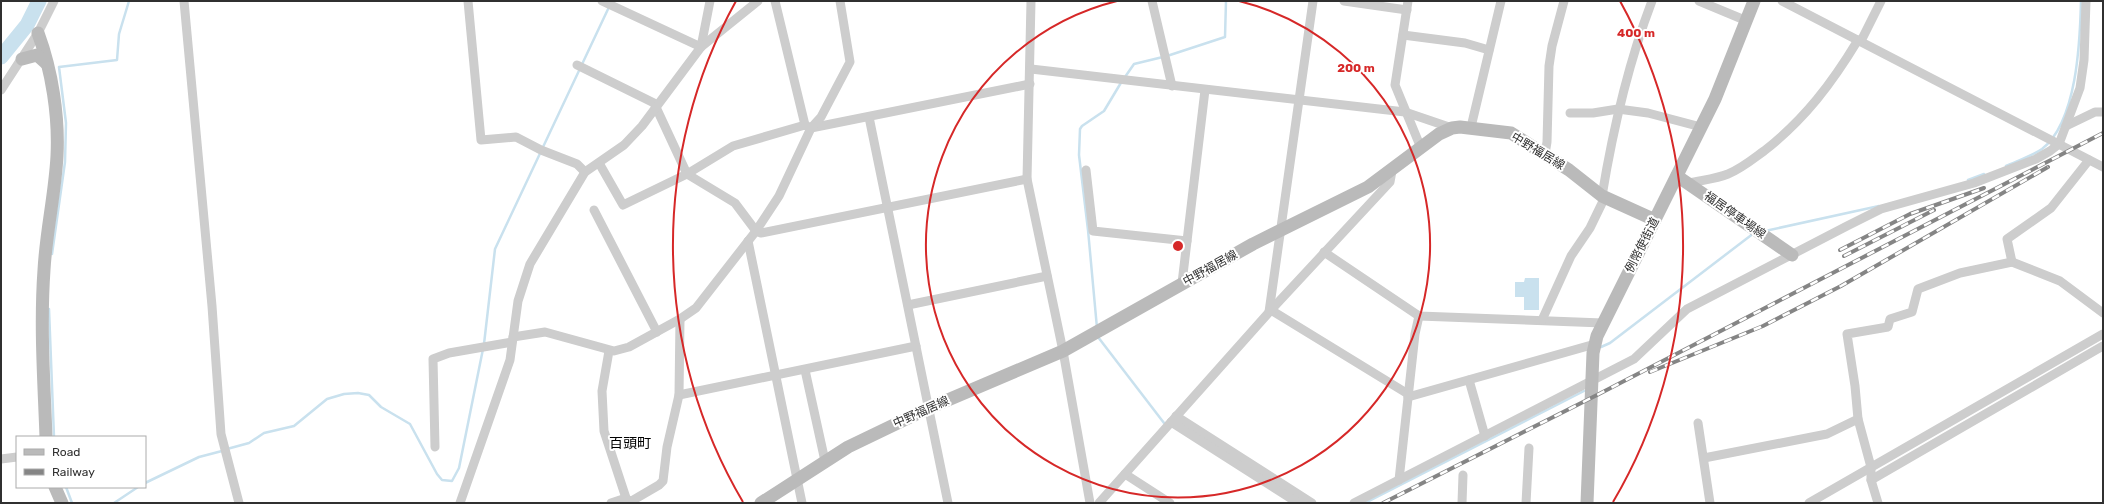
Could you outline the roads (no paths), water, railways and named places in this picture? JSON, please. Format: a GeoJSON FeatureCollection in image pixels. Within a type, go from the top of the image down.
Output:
{"type":"FeatureCollection","features":[{"type":"Feature","properties":{"kind":"main road","name":"例幣使街道"},"geometry":{"type":"LineString","coordinates":[[1587,503],[1595,344],[1603,323],[1715,99],[1754,1]]}},
{"type":"Feature","properties":{"kind":"main road"},"geometry":{"type":"LineString","coordinates":[[38,33],[47,64],[57,135],[54,184],[44,269],[42,321],[46,436]]}},
{"type":"Feature","properties":{"kind":"main road"},"geometry":{"type":"LineString","coordinates":[[22,59],[37,55],[47,64]]}},
{"type":"Feature","properties":{"kind":"main road","name":"中野福居線"},"geometry":{"type":"LineString","coordinates":[[761,503],[825,461],[874,434],[929,408],[1063,351],[1182,283],[1280,230],[1368,187],[1392,171],[1439,134],[1452,128],[1471,127],[1511,133],[1604,196],[1655,220]]}},
{"type":"Feature","properties":{"kind":"main road","name":"福居停車場線"},"geometry":{"type":"LineString","coordinates":[[1677,176],[1690,183],[1792,256]]}},
{"type":"Feature","properties":{"kind":"main road"},"geometry":{"type":"LineString","coordinates":[[55,488],[62,503]]}},
{"type":"Feature","properties":{"kind":"street"},"geometry":{"type":"LineString","coordinates":[[1,90],[38,33],[54,1]]}},
{"type":"Feature","properties":{"kind":"street"},"geometry":{"type":"LineString","coordinates":[[184,1],[212,306],[221,434],[239,503]]}},
{"type":"Feature","properties":{"kind":"street"},"geometry":{"type":"LineString","coordinates":[[468,1],[481,140],[516,137],[540,150],[578,164],[585,172]]}},
{"type":"Feature","properties":{"kind":"street"},"geometry":{"type":"LineString","coordinates":[[602,1],[701,47]]}},
{"type":"Feature","properties":{"kind":"street"},"geometry":{"type":"LineString","coordinates":[[701,47],[710,1]]}},
{"type":"Feature","properties":{"kind":"street"},"geometry":{"type":"LineString","coordinates":[[460,503],[510,360],[518,302],[530,264],[585,172],[624,145],[642,126],[701,47],[758,1]]}},
{"type":"Feature","properties":{"kind":"street"},"geometry":{"type":"LineString","coordinates":[[775,1],[808,127]]}},
{"type":"Feature","properties":{"kind":"street"},"geometry":{"type":"LineString","coordinates":[[435,447],[432,359],[449,353],[545,332],[609,351],[629,347],[680,319],[696,308],[756,231],[779,196],[808,127],[821,118],[850,62],[840,1]]}},
{"type":"Feature","properties":{"kind":"street"},"geometry":{"type":"LineString","coordinates":[[1031,1],[1031,69],[1027,179],[1063,351],[1090,503]]}},
{"type":"Feature","properties":{"kind":"street"},"geometry":{"type":"LineString","coordinates":[[1152,1],[1172,86]]}},
{"type":"Feature","properties":{"kind":"street"},"geometry":{"type":"LineString","coordinates":[[1270,311],[1298,100],[1313,1]]}},
{"type":"Feature","properties":{"kind":"street"},"geometry":{"type":"LineString","coordinates":[[1344,1],[1407,5],[1395,85],[1421,148]]}},
{"type":"Feature","properties":{"kind":"street"},"geometry":{"type":"LineString","coordinates":[[1471,127],[1501,1]]}},
{"type":"Feature","properties":{"kind":"street"},"geometry":{"type":"LineString","coordinates":[[1544,154],[1547,142],[1549,66],[1552,46],[1564,1]]}},
{"type":"Feature","properties":{"kind":"street"},"geometry":{"type":"LineString","coordinates":[[1542,320],[1571,256],[1590,228],[1604,196],[1611,141],[1618,110],[1639,36],[1652,1]]}},
{"type":"Feature","properties":{"kind":"street"},"geometry":{"type":"LineString","coordinates":[[1699,1],[1746,21]]}},
{"type":"Feature","properties":{"kind":"street"},"geometry":{"type":"LineString","coordinates":[[1782,1],[2103,167]]}},
{"type":"Feature","properties":{"kind":"street"},"geometry":{"type":"LineString","coordinates":[[1690,183],[1721,176],[1738,169],[1782,137],[1816,102],[1835,78],[1860,40],[1881,1]]}},
{"type":"Feature","properties":{"kind":"street"},"geometry":{"type":"LineString","coordinates":[[1354,503],[1634,359],[1687,309],[1881,209],[1974,183],[2036,159],[2059,144],[2080,88],[2086,1]]}},
{"type":"Feature","properties":{"kind":"street"},"geometry":{"type":"LineString","coordinates":[[1403,35],[1465,43],[1489,50]]}},
{"type":"Feature","properties":{"kind":"street"},"geometry":{"type":"LineString","coordinates":[[580,66],[654,103],[687,174],[735,204],[756,231],[761,234],[887,206],[1027,179]]}},
{"type":"Feature","properties":{"kind":"street"},"geometry":{"type":"LineString","coordinates":[[1031,69],[1405,112],[1452,128]]}},
{"type":"Feature","properties":{"kind":"street"},"geometry":{"type":"LineString","coordinates":[[598,163],[623,205],[687,174],[733,146],[808,127],[1030,84]]}},
{"type":"Feature","properties":{"kind":"street"},"geometry":{"type":"LineString","coordinates":[[1182,283],[1205,90]]}},
{"type":"Feature","properties":{"kind":"street"},"geometry":{"type":"LineString","coordinates":[[1570,113],[1593,113],[1618,110],[1648,113],[1701,127]]}},
{"type":"Feature","properties":{"kind":"street"},"geometry":{"type":"LineString","coordinates":[[2066,126],[2095,112],[2103,112]]}},
{"type":"Feature","properties":{"kind":"street"},"geometry":{"type":"LineString","coordinates":[[869,116],[948,503]]}},
{"type":"Feature","properties":{"kind":"street"},"geometry":{"type":"LineString","coordinates":[[2012,262],[2007,238],[2051,208],[2089,160]]}},
{"type":"Feature","properties":{"kind":"street"},"geometry":{"type":"LineString","coordinates":[[1086,170],[1094,231],[1187,241]]}},
{"type":"Feature","properties":{"kind":"street"},"geometry":{"type":"LineString","coordinates":[[1099,503],[1270,311],[1390,182],[1392,171]]}},
{"type":"Feature","properties":{"kind":"street"},"geometry":{"type":"LineString","coordinates":[[594,210],[657,332]]}},
{"type":"Feature","properties":{"kind":"street"},"geometry":{"type":"LineString","coordinates":[[748,241],[802,503]]}},
{"type":"Feature","properties":{"kind":"street"},"geometry":{"type":"LineString","coordinates":[[1324,252],[1419,316],[1603,323]]}},
{"type":"Feature","properties":{"kind":"street"},"geometry":{"type":"LineString","coordinates":[[1878,503],[1871,480],[1871,467],[1858,420],[1855,386],[1847,334],[1888,327],[1890,319],[1912,312],[1918,289],[1960,273],[2012,262],[2060,281],[2103,313]]}},
{"type":"Feature","properties":{"kind":"street"},"geometry":{"type":"LineString","coordinates":[[908,305],[1047,276]]}},
{"type":"Feature","properties":{"kind":"street"},"geometry":{"type":"LineString","coordinates":[[1270,311],[1408,395],[1469,380],[1595,344]]}},
{"type":"Feature","properties":{"kind":"street"},"geometry":{"type":"LineString","coordinates":[[1398,480],[1415,334],[1419,316]]}},
{"type":"Feature","properties":{"kind":"street"},"geometry":{"type":"LineString","coordinates":[[611,503],[629,501],[659,485],[663,481],[667,447],[679,395],[680,319]]}},
{"type":"Feature","properties":{"kind":"street"},"geometry":{"type":"LineString","coordinates":[[1809,503],[2103,334]]}},
{"type":"Feature","properties":{"kind":"street"},"geometry":{"type":"LineString","coordinates":[[679,395],[916,346]]}},
{"type":"Feature","properties":{"kind":"street"},"geometry":{"type":"LineString","coordinates":[[1871,480],[2103,346]]}},
{"type":"Feature","properties":{"kind":"street"},"geometry":{"type":"LineString","coordinates":[[609,351],[602,391],[604,431],[629,501]]}},
{"type":"Feature","properties":{"kind":"street"},"geometry":{"type":"LineString","coordinates":[[805,370],[825,461]]}},
{"type":"Feature","properties":{"kind":"street"},"geometry":{"type":"LineString","coordinates":[[1469,380],[1485,436]]}},
{"type":"Feature","properties":{"kind":"street"},"geometry":{"type":"LineString","coordinates":[[1173,419],[1298,503]]}},
{"type":"Feature","properties":{"kind":"street"},"geometry":{"type":"LineString","coordinates":[[1173,419],[1312,503]]}},
{"type":"Feature","properties":{"kind":"street"},"geometry":{"type":"LineString","coordinates":[[1704,458],[1827,434],[1858,420]]}},
{"type":"Feature","properties":{"kind":"street"},"geometry":{"type":"LineString","coordinates":[[1698,423],[1710,503]]}},
{"type":"Feature","properties":{"kind":"street"},"geometry":{"type":"LineString","coordinates":[[1526,503],[1529,448]]}},
{"type":"Feature","properties":{"kind":"street"},"geometry":{"type":"LineString","coordinates":[[1,459],[16,456]]}},
{"type":"Feature","properties":{"kind":"street"},"geometry":{"type":"LineString","coordinates":[[1125,474],[1170,503]]}},
{"type":"Feature","properties":{"kind":"street"},"geometry":{"type":"LineString","coordinates":[[1462,503],[1463,475]]}},
{"type":"Feature","properties":{"kind":"water"},"geometry":{"type":"Polygon","coordinates":[[[1525,278],[1539,278],[1539,310],[1524,310],[1524,297],[1515,297],[1515,282],[1524,282],[1525,278]]]}},
{"type":"Feature","properties":{"kind":"waterway"},"geometry":{"type":"LineString","coordinates":[[1,57],[27,25],[39,1]]}},
{"type":"Feature","properties":{"kind":"waterway"},"geometry":{"type":"LineString","coordinates":[[52,254],[65,162],[66,123],[59,67],[117,60],[119,34],[129,1]]}},
{"type":"Feature","properties":{"kind":"waterway"},"geometry":{"type":"LineString","coordinates":[[1125,77],[1134,64],[1167,56],[1225,37],[1226,1]]}},
{"type":"Feature","properties":{"kind":"waterway"},"geometry":{"type":"LineString","coordinates":[[2006,166],[2042,149],[2054,137],[2063,120],[2074,80],[2079,38],[2081,1]]}},
{"type":"Feature","properties":{"kind":"waterway"},"geometry":{"type":"LineString","coordinates":[[484,344],[495,249],[609,7]]}},
{"type":"Feature","properties":{"kind":"waterway"},"geometry":{"type":"LineString","coordinates":[[1097,328],[1079,155],[1080,129],[1104,111],[1122,81]]}},
{"type":"Feature","properties":{"kind":"waterway"},"geometry":{"type":"LineString","coordinates":[[1968,180],[1984,174]]}},
{"type":"Feature","properties":{"kind":"waterway"},"geometry":{"type":"LineString","coordinates":[[1765,231],[1879,206]]}},
{"type":"Feature","properties":{"kind":"waterway"},"geometry":{"type":"LineString","coordinates":[[1601,347],[1610,343],[1754,233]]}},
{"type":"Feature","properties":{"kind":"waterway"},"geometry":{"type":"LineString","coordinates":[[49,309],[54,436]]}},
{"type":"Feature","properties":{"kind":"waterway"},"geometry":{"type":"LineString","coordinates":[[1098,337],[1164,423],[1166,423]]}},
{"type":"Feature","properties":{"kind":"waterway"},"geometry":{"type":"LineString","coordinates":[[227,449],[249,443],[264,433],[294,426],[327,399],[344,394],[358,393],[369,395],[381,407],[410,424],[437,474],[442,480],[452,481],[459,468],[483,349]]}},
{"type":"Feature","properties":{"kind":"waterway"},"geometry":{"type":"LineString","coordinates":[[1365,503],[1584,391]]}},
{"type":"Feature","properties":{"kind":"waterway"},"geometry":{"type":"LineString","coordinates":[[146,483],[199,457],[222,451]]}},
{"type":"Feature","properties":{"kind":"waterway"},"geometry":{"type":"LineString","coordinates":[[66,488],[72,503]]}},
{"type":"Feature","properties":{"kind":"waterway"},"geometry":{"type":"LineString","coordinates":[[114,503],[136,488]]}},
{"type":"Feature","properties":{"kind":"railway"},"geometry":{"type":"LineString","coordinates":[[1383,503],[1599,394],[2103,133]]}},
{"type":"Feature","properties":{"kind":"railway"},"geometry":{"type":"LineString","coordinates":[[1650,372],[1763,326],[1841,286],[2048,167]]}},
{"type":"Feature","properties":{"kind":"railway"},"geometry":{"type":"LineString","coordinates":[[1840,250],[1910,214],[1984,188]]}},
{"type":"Feature","properties":{"kind":"railway"},"geometry":{"type":"LineString","coordinates":[[1844,256],[1934,210]]}},
{"type":"Feature","properties":{"kind":"district","name":"百頭町"},"geometry":{"type":"Point","coordinates":[630,443]}}]}
